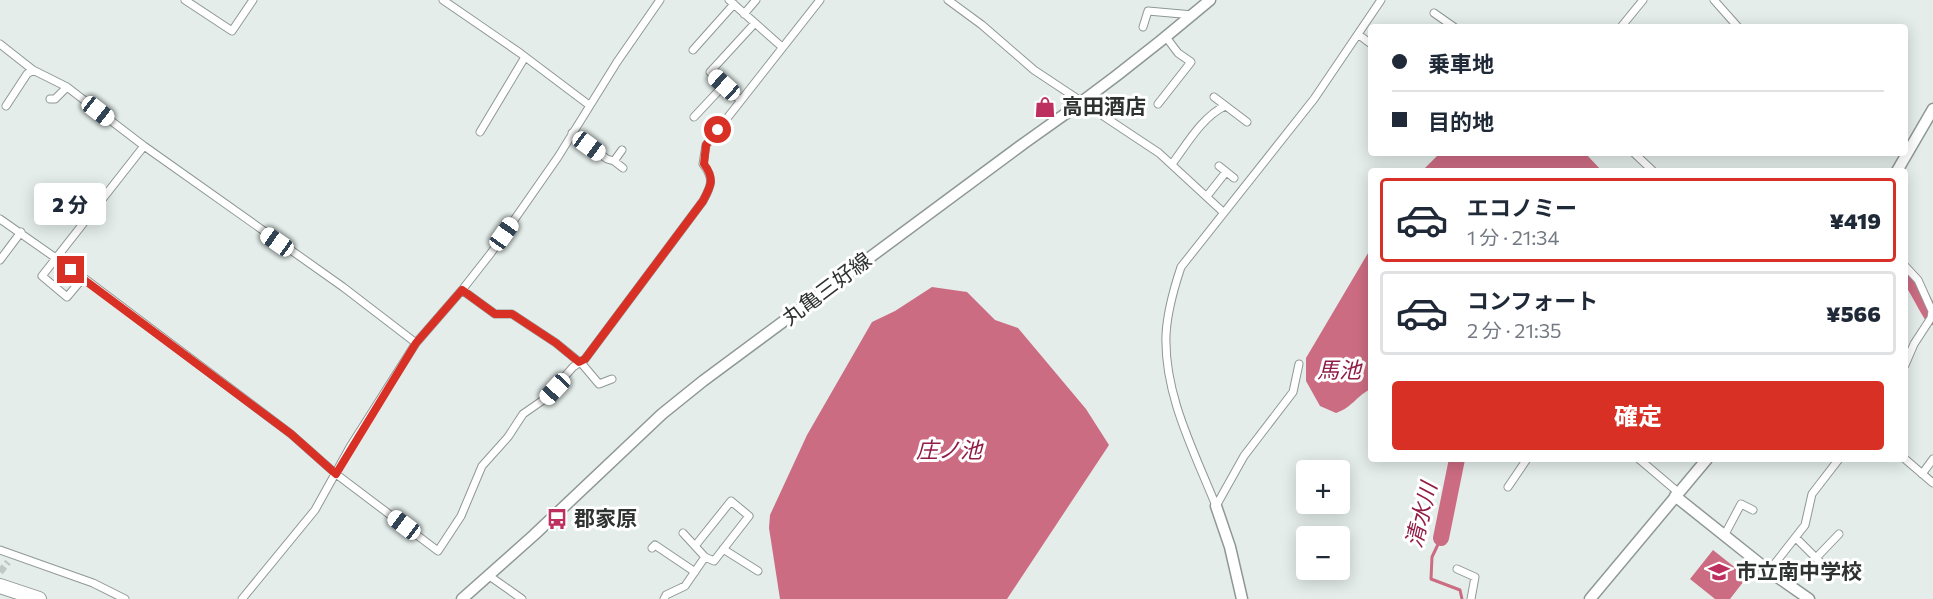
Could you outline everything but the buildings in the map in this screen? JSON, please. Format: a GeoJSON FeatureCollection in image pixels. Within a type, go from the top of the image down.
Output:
{"type":"FeatureCollection","features":[{"type":"Feature","properties":{"kind":"highway"},"geometry":{"type":"LineString","coordinates":[[0,586],[39,599]]}},
{"type":"Feature","properties":{"kind":"main road","name":"丸亀三好線"},"geometry":{"type":"LineString","coordinates":[[462,599],[534,535],[662,414],[976,178],[1082,103],[1210,0]]}},
{"type":"Feature","properties":{"kind":"main road"},"geometry":{"type":"LineString","coordinates":[[1908,146],[1933,109]]}},
{"type":"Feature","properties":{"kind":"main road"},"geometry":{"type":"LineString","coordinates":[[1590,599],[1704,462]]}},
{"type":"Feature","properties":{"kind":"main road"},"geometry":{"type":"LineString","coordinates":[[1677,495],[1724,536],[1809,599]]}},
{"type":"Feature","properties":{"kind":"main road"},"geometry":{"type":"LineString","coordinates":[[1216,506],[1230,547],[1242,599]]}},
{"type":"Feature","properties":{"kind":"street"},"geometry":{"type":"LineString","coordinates":[[185,0],[232,31],[253,0]]}},
{"type":"Feature","properties":{"kind":"street"},"geometry":{"type":"LineString","coordinates":[[443,0],[589,105]]}},
{"type":"Feature","properties":{"kind":"street"},"geometry":{"type":"LineString","coordinates":[[744,14],[756,0]]}},
{"type":"Feature","properties":{"kind":"street"},"geometry":{"type":"LineString","coordinates":[[0,219],[21,232],[291,434],[336,474],[438,551],[461,516],[482,466],[508,437],[523,414],[546,398],[606,332],[703,201],[711,183],[711,174],[704,164],[706,145],[820,0]]}},
{"type":"Feature","properties":{"kind":"street"},"geometry":{"type":"LineString","coordinates":[[948,0],[982,25],[1034,70],[1172,164],[1223,212]]}},
{"type":"Feature","properties":{"kind":"street"},"geometry":{"type":"LineString","coordinates":[[1216,506],[1175,401],[1170,381],[1166,334],[1181,267],[1314,99],[1381,0]]}},
{"type":"Feature","properties":{"kind":"street"},"geometry":{"type":"LineString","coordinates":[[1623,24],[1643,0]]}},
{"type":"Feature","properties":{"kind":"street"},"geometry":{"type":"LineString","coordinates":[[1714,0],[1735,24]]}},
{"type":"Feature","properties":{"kind":"street"},"geometry":{"type":"LineString","coordinates":[[242,599],[315,510],[416,343],[462,290],[558,157],[589,105],[659,1]]}},
{"type":"Feature","properties":{"kind":"street"},"geometry":{"type":"LineString","coordinates":[[693,50],[731,2],[782,47]]}},
{"type":"Feature","properties":{"kind":"street"},"geometry":{"type":"LineString","coordinates":[[1143,27],[1148,11],[1192,15]]}},
{"type":"Feature","properties":{"kind":"street"},"geometry":{"type":"LineString","coordinates":[[1434,13],[1450,24]]}},
{"type":"Feature","properties":{"kind":"street"},"geometry":{"type":"LineString","coordinates":[[740,100],[710,72],[754,23]]}},
{"type":"Feature","properties":{"kind":"street"},"geometry":{"type":"LineString","coordinates":[[1359,35],[1368,42]]}},
{"type":"Feature","properties":{"kind":"street"},"geometry":{"type":"LineString","coordinates":[[1158,104],[1191,62],[1178,52],[1166,37]]}},
{"type":"Feature","properties":{"kind":"street"},"geometry":{"type":"LineString","coordinates":[[0,44],[33,70],[67,87],[144,146],[343,287],[416,343]]}},
{"type":"Feature","properties":{"kind":"street"},"geometry":{"type":"LineString","coordinates":[[480,132],[525,57]]}},
{"type":"Feature","properties":{"kind":"street"},"geometry":{"type":"LineString","coordinates":[[6,106],[27,74],[33,70]]}},
{"type":"Feature","properties":{"kind":"street"},"geometry":{"type":"LineString","coordinates":[[1182,74],[1189,80]]}},
{"type":"Feature","properties":{"kind":"street"},"geometry":{"type":"LineString","coordinates":[[694,117],[724,85]]}},
{"type":"Feature","properties":{"kind":"street"},"geometry":{"type":"LineString","coordinates":[[50,99],[55,99],[67,87]]}},
{"type":"Feature","properties":{"kind":"street"},"geometry":{"type":"LineString","coordinates":[[490,97],[497,102]]}},
{"type":"Feature","properties":{"kind":"street"},"geometry":{"type":"LineString","coordinates":[[1214,97],[1247,122]]}},
{"type":"Feature","properties":{"kind":"street"},"geometry":{"type":"LineString","coordinates":[[1172,164],[1204,122],[1215,110],[1225,105]]}},
{"type":"Feature","properties":{"kind":"street"},"geometry":{"type":"LineString","coordinates":[[572,133],[623,168]]}},
{"type":"Feature","properties":{"kind":"street"},"geometry":{"type":"LineString","coordinates":[[83,278],[67,297],[42,276],[144,146]]}},
{"type":"Feature","properties":{"kind":"street"},"geometry":{"type":"LineString","coordinates":[[614,161],[622,150]]}},
{"type":"Feature","properties":{"kind":"street"},"geometry":{"type":"LineString","coordinates":[[1637,156],[1650,168]]}},
{"type":"Feature","properties":{"kind":"street"},"geometry":{"type":"LineString","coordinates":[[1219,166],[1234,178]]}},
{"type":"Feature","properties":{"kind":"street"},"geometry":{"type":"LineString","coordinates":[[1207,196],[1226,172]]}},
{"type":"Feature","properties":{"kind":"street"},"geometry":{"type":"LineString","coordinates":[[0,260],[21,232]]}},
{"type":"Feature","properties":{"kind":"street"},"geometry":{"type":"LineString","coordinates":[[1908,269],[1918,280],[1931,321],[1914,344],[1908,358]]}},
{"type":"Feature","properties":{"kind":"street"},"geometry":{"type":"LineString","coordinates":[[462,290],[495,314],[512,314],[556,343],[579,362],[599,384],[612,379]]}},
{"type":"Feature","properties":{"kind":"street"},"geometry":{"type":"LineString","coordinates":[[1216,506],[1244,456],[1293,392],[1299,364]]}},
{"type":"Feature","properties":{"kind":"street"},"geometry":{"type":"LineString","coordinates":[[1922,474],[1933,459]]}},
{"type":"Feature","properties":{"kind":"street"},"geometry":{"type":"LineString","coordinates":[[1508,487],[1525,462]]}},
{"type":"Feature","properties":{"kind":"street"},"geometry":{"type":"LineString","coordinates":[[1642,462],[1677,495]]}},
{"type":"Feature","properties":{"kind":"street"},"geometry":{"type":"LineString","coordinates":[[1769,571],[1805,525],[1812,494],[1837,462]]}},
{"type":"Feature","properties":{"kind":"street"},"geometry":{"type":"LineString","coordinates":[[1908,462],[1933,483]]}},
{"type":"Feature","properties":{"kind":"street"},"geometry":{"type":"LineString","coordinates":[[684,533],[695,546],[705,557],[714,561],[749,516],[731,501],[695,546]]}},
{"type":"Feature","properties":{"kind":"street"},"geometry":{"type":"LineString","coordinates":[[1724,536],[1741,504],[1754,510]]}},
{"type":"Feature","properties":{"kind":"street"},"geometry":{"type":"LineString","coordinates":[[1796,538],[1819,560],[1839,534]]}},
{"type":"Feature","properties":{"kind":"street"},"geometry":{"type":"LineString","coordinates":[[652,549],[654,545],[695,572]]}},
{"type":"Feature","properties":{"kind":"street"},"geometry":{"type":"LineString","coordinates":[[723,549],[758,571]]}},
{"type":"Feature","properties":{"kind":"street"},"geometry":{"type":"LineString","coordinates":[[0,550],[93,583],[125,599]]}},
{"type":"Feature","properties":{"kind":"street"},"geometry":{"type":"LineString","coordinates":[[8,562],[12,554]]}},
{"type":"Feature","properties":{"kind":"street"},"geometry":{"type":"LineString","coordinates":[[664,599],[666,595],[685,586],[705,557]]}},
{"type":"Feature","properties":{"kind":"street"},"geometry":{"type":"LineString","coordinates":[[1457,569],[1475,577],[1471,599]]}},
{"type":"Feature","properties":{"kind":"street"},"geometry":{"type":"LineString","coordinates":[[488,575],[522,599]]}},
{"type":"Feature","properties":{"kind":"water"},"geometry":{"type":"Polygon","coordinates":[[[1437,156],[1588,156],[1599,168],[1425,168],[1437,156]]]}},
{"type":"Feature","properties":{"kind":"water","name":"馬池"},"geometry":{"type":"Polygon","coordinates":[[[1368,253],[1368,391],[1347,408],[1336,413],[1320,406],[1306,381],[1306,358],[1368,253]]]}},
{"type":"Feature","properties":{"kind":"water","name":"庄ノ池"},"geometry":{"type":"Polygon","coordinates":[[[932,287],[967,292],[995,320],[1018,328],[1086,409],[1109,445],[1007,599],[780,599],[769,528],[770,515],[807,435],[872,322],[895,311],[932,287]]]}},
{"type":"Feature","properties":{"kind":"water"},"geometry":{"type":"Polygon","coordinates":[[[1713,550],[1747,577],[1730,599],[1715,599],[1690,579],[1713,550]]]}},
{"type":"Feature","properties":{"kind":"waterway","name":"清水川"},"geometry":{"type":"LineString","coordinates":[[1908,277],[1933,317]]}},
{"type":"Feature","properties":{"kind":"waterway","name":"清水川"},"geometry":{"type":"LineString","coordinates":[[1441,538],[1456,462]]}},
{"type":"Feature","properties":{"kind":"waterway","name":"清水川"},"geometry":{"type":"LineString","coordinates":[[1441,538],[1432,557],[1431,579],[1460,590],[1462,599]]}},
{"type":"Feature","properties":{"kind":"tunnel"},"geometry":{"type":"LineString","coordinates":[[0,572],[8,562]]}},
{"type":"Feature","properties":{"kind":"place","name":"高田酒店"},"geometry":{"type":"Point","coordinates":[1045,107]}},
{"type":"Feature","properties":{"kind":"place","name":"郡家原"},"geometry":{"type":"Point","coordinates":[557,519]}},
{"type":"Feature","properties":{"kind":"place","name":"市立南中学校"},"geometry":{"type":"Point","coordinates":[1719,572]}},
{"type":"Feature","properties":{"kind":"route"},"geometry":{"type":"LineString","coordinates":[[71,270],[291,434],[336,474],[350,447],[416,343],[462,290],[495,314],[512,314],[556,343],[579,362],[585,359],[703,201],[711,183],[711,174],[704,164],[706,145],[718,130]]}}]}
